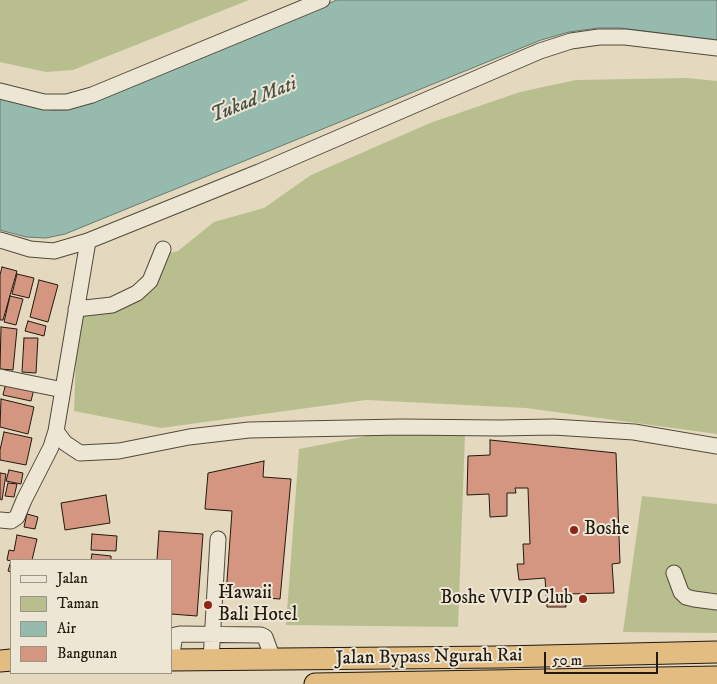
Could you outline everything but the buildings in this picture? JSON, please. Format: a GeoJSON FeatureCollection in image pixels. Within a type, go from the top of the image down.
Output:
{"type":"FeatureCollection","features":[{"type":"Feature","properties":{"kind":"highway","name":"Jalan Bypass Ngurah Rai"},"geometry":{"type":"LineString","coordinates":[[172,660],[501,658],[717,652]]}},
{"type":"Feature","properties":{"kind":"highway","name":"Jalan Bypass Ngurah Rai"},"geometry":{"type":"LineString","coordinates":[[315,684],[715,680]]}},
{"type":"Feature","properties":{"kind":"street"},"geometry":{"type":"LineString","coordinates":[[0,91],[44,102],[67,102],[84,97],[322,0]]}},
{"type":"Feature","properties":{"kind":"street"},"geometry":{"type":"LineString","coordinates":[[0,240],[30,249],[54,251],[88,241],[259,172],[540,51],[571,41],[599,37],[625,37],[717,48]]}},
{"type":"Feature","properties":{"kind":"street"},"geometry":{"type":"LineString","coordinates":[[0,520],[11,521],[17,517],[51,447],[56,431],[88,241]]}},
{"type":"Feature","properties":{"kind":"street"},"geometry":{"type":"LineString","coordinates":[[76,309],[112,305],[137,293],[150,281],[163,249]]}},
{"type":"Feature","properties":{"kind":"street"},"geometry":{"type":"LineString","coordinates":[[0,377],[63,390]]}},
{"type":"Feature","properties":{"kind":"street"},"geometry":{"type":"LineString","coordinates":[[56,431],[65,443],[80,453],[119,451],[189,437],[249,430],[401,427],[553,427],[634,432],[717,446]]}},
{"type":"Feature","properties":{"kind":"street"},"geometry":{"type":"LineString","coordinates":[[211,660],[218,539]]}},
{"type":"Feature","properties":{"kind":"street"},"geometry":{"type":"LineString","coordinates":[[674,573],[681,592],[686,597],[717,602]]}},
{"type":"Feature","properties":{"kind":"street"},"geometry":{"type":"LineString","coordinates":[[172,654],[175,636],[180,634],[261,636],[265,637],[272,659]]}},
{"type":"Feature","properties":{"kind":"green space"},"geometry":{"type":"Polygon","coordinates":[[[0,0],[249,0],[73,70],[46,72],[0,62],[0,0]]]}},
{"type":"Feature","properties":{"kind":"green space"},"geometry":{"type":"Polygon","coordinates":[[[687,78],[717,81],[717,434],[526,408],[366,400],[161,428],[74,411],[78,303],[151,291],[158,256],[178,251],[214,222],[264,208],[311,175],[430,123],[520,92],[576,80],[687,78]]]}},
{"type":"Feature","properties":{"kind":"green space"},"geometry":{"type":"Polygon","coordinates":[[[377,434],[465,434],[458,627],[286,625],[299,449],[377,434]]]}},
{"type":"Feature","properties":{"kind":"green space"},"geometry":{"type":"Polygon","coordinates":[[[642,496],[717,504],[717,633],[623,632],[642,496]]]}},
{"type":"Feature","properties":{"kind":"water","name":"Tukad Mati"},"geometry":{"type":"Polygon","coordinates":[[[337,0],[717,0],[717,40],[620,28],[598,28],[569,32],[541,40],[65,234],[46,238],[26,237],[0,230],[0,98],[51,110],[66,110],[86,104],[337,0]]]}},
{"type":"Feature","properties":{"kind":"place","name":"Boshe"},"geometry":{"type":"Point","coordinates":[574,530]}},
{"type":"Feature","properties":{"kind":"place","name":"Boshe VVIP Club"},"geometry":{"type":"Point","coordinates":[583,599]}},
{"type":"Feature","properties":{"kind":"place","name":"Hawaii Bali Hotel"},"geometry":{"type":"Point","coordinates":[208,605]}}]}
